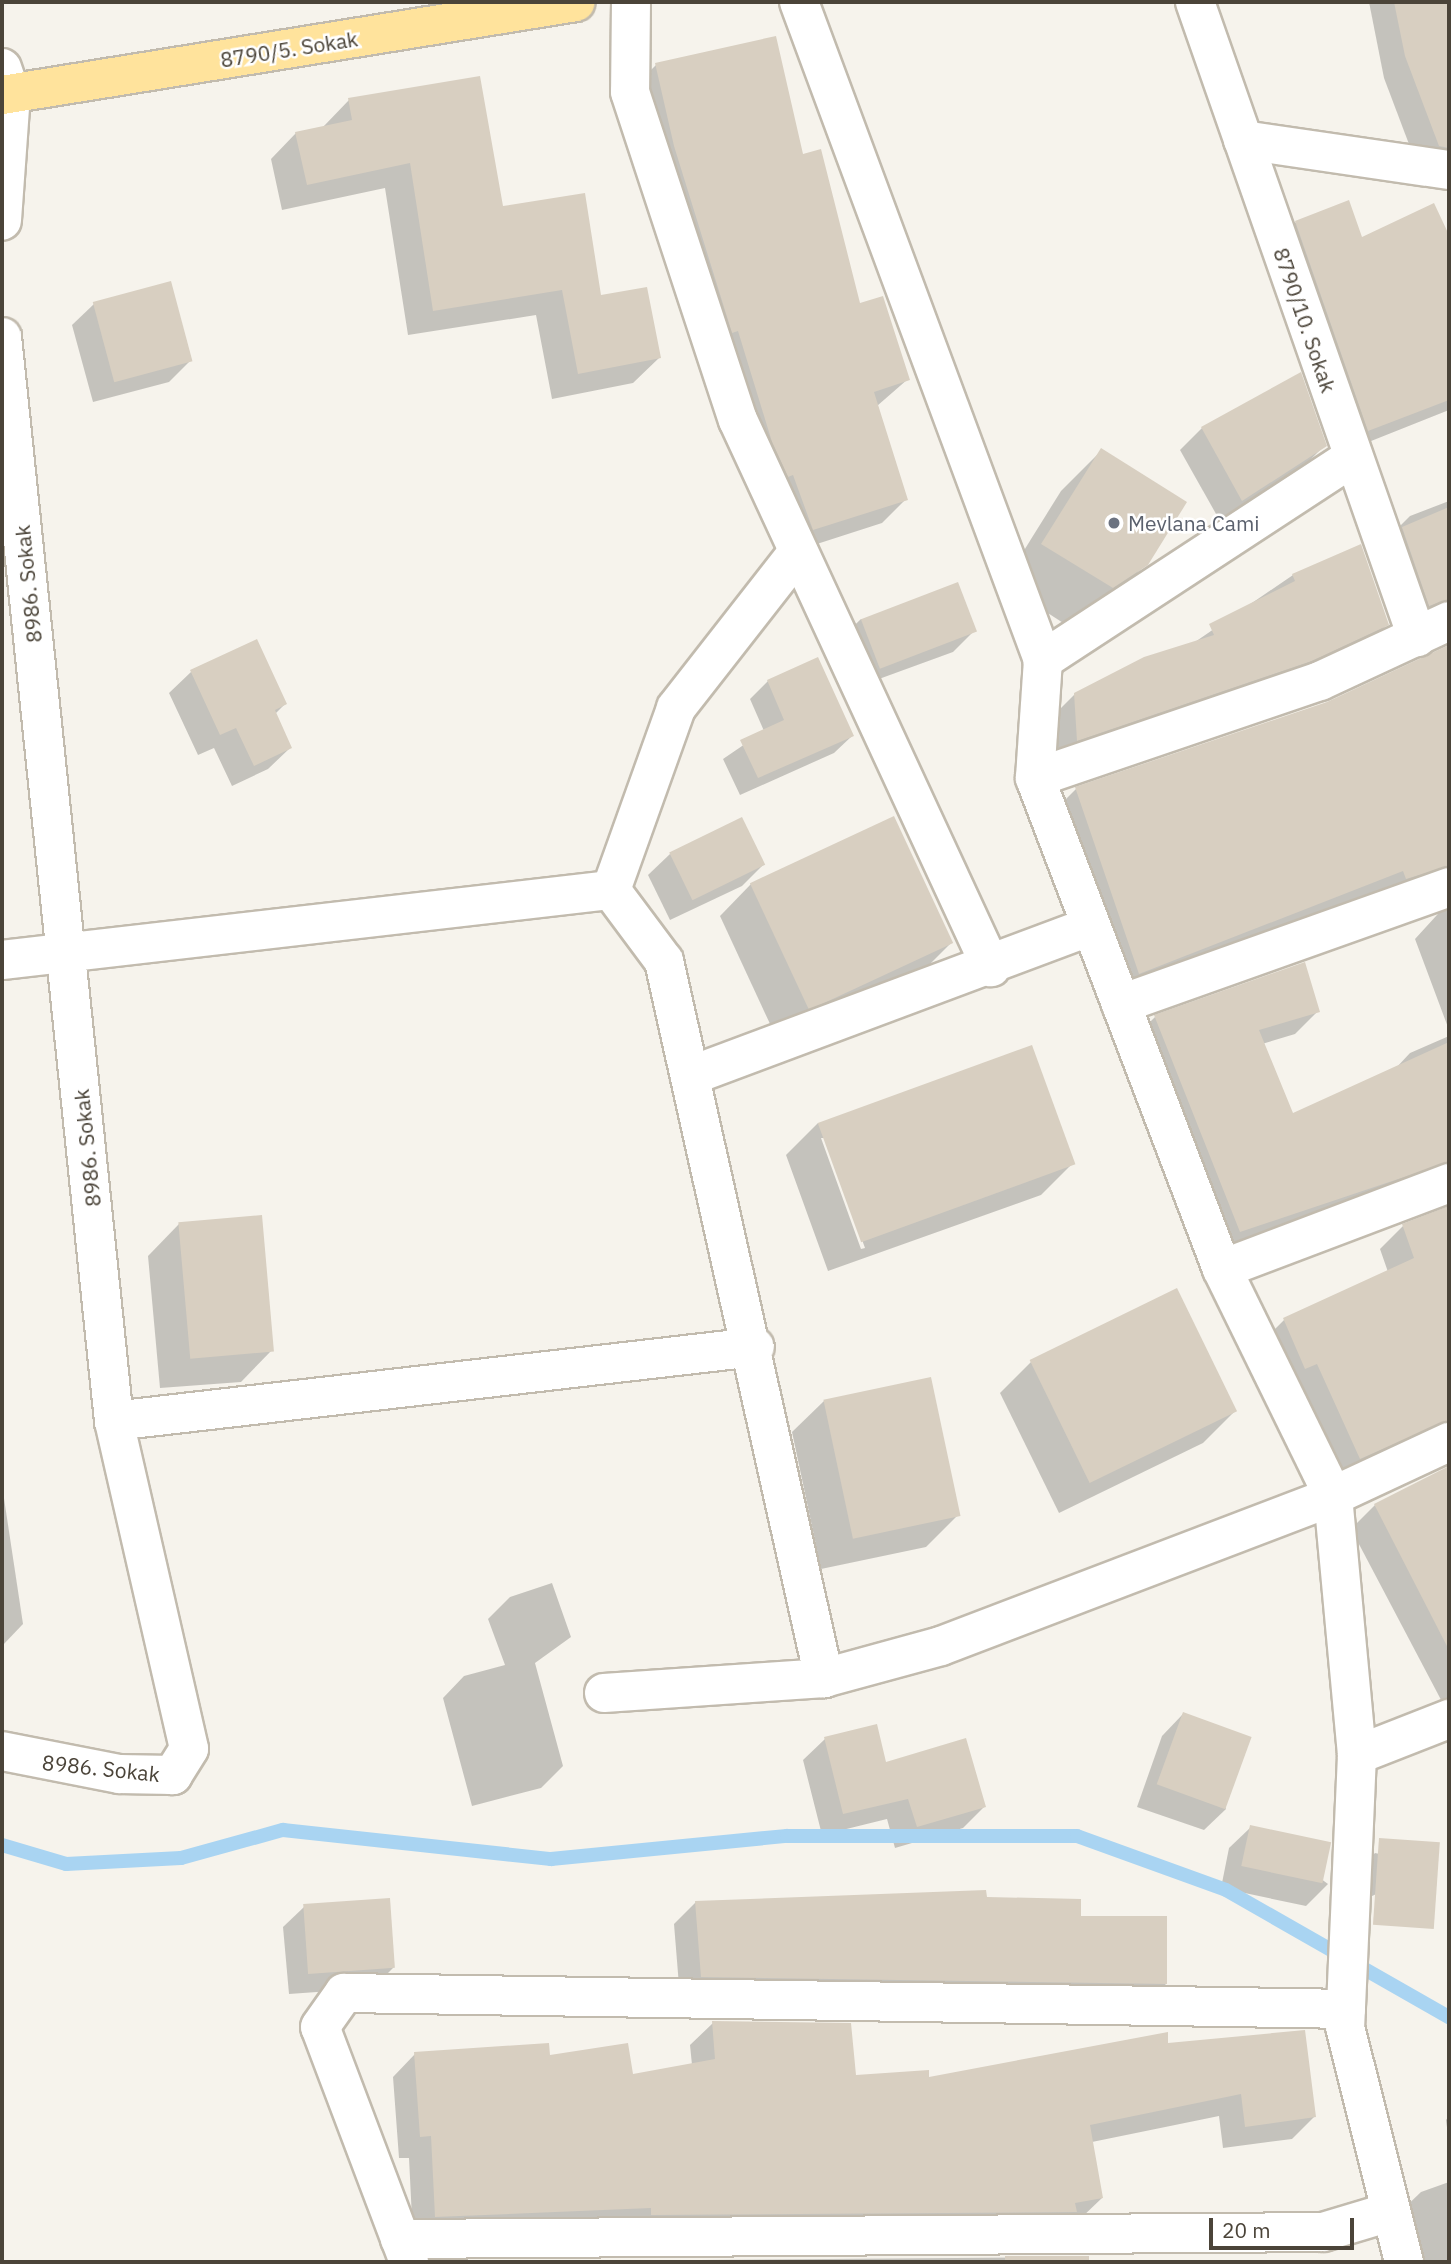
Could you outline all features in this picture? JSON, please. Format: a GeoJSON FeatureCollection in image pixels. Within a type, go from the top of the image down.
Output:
{"type":"FeatureCollection","features":[{"type":"Feature","properties":{"kind":"main road","name":"8790/5. Sokak"},"geometry":{"type":"LineString","coordinates":[[5,86],[576,2]]}},
{"type":"Feature","properties":{"kind":"street"},"geometry":{"type":"LineString","coordinates":[[631,2],[630,92],[738,420],[991,967]]}},
{"type":"Feature","properties":{"kind":"street"},"geometry":{"type":"LineString","coordinates":[[799,2],[1043,660],[1034,778],[1222,1269],[1333,1496],[1357,1755],[1346,1999],[1390,2212],[1404,2262]]}},
{"type":"Feature","properties":{"kind":"street","name":"8790/10. Sokak"},"geometry":{"type":"LineString","coordinates":[[1195,2],[1353,457],[1433,629]]}},
{"type":"Feature","properties":{"kind":"street"},"geometry":{"type":"LineString","coordinates":[[2,221],[5,86]]}},
{"type":"Feature","properties":{"kind":"street"},"geometry":{"type":"LineString","coordinates":[[1244,140],[1449,170]]}},
{"type":"Feature","properties":{"kind":"street","name":"8986. Sokak"},"geometry":{"type":"LineString","coordinates":[[2,337],[114,1421],[190,1749],[173,1775],[119,1774],[2,1751]]}},
{"type":"Feature","properties":{"kind":"street"},"geometry":{"type":"LineString","coordinates":[[1043,660],[1353,457]]}},
{"type":"Feature","properties":{"kind":"street"},"geometry":{"type":"LineString","coordinates":[[611,890],[676,708],[799,552]]}},
{"type":"Feature","properties":{"kind":"street"},"geometry":{"type":"LineString","coordinates":[[1034,778],[1320,681],[1433,629]]}},
{"type":"Feature","properties":{"kind":"street"},"geometry":{"type":"LineString","coordinates":[[1121,1004],[1449,887]]}},
{"type":"Feature","properties":{"kind":"street"},"geometry":{"type":"LineString","coordinates":[[2,960],[611,890]]}},
{"type":"Feature","properties":{"kind":"street"},"geometry":{"type":"LineString","coordinates":[[611,890],[664,961],[755,1347],[824,1678]]}},
{"type":"Feature","properties":{"kind":"street"},"geometry":{"type":"LineString","coordinates":[[690,1076],[991,967],[1091,926]]}},
{"type":"Feature","properties":{"kind":"street"},"geometry":{"type":"LineString","coordinates":[[1222,1269],[1449,1183]]}},
{"type":"Feature","properties":{"kind":"street"},"geometry":{"type":"LineString","coordinates":[[114,1421],[755,1347]]}},
{"type":"Feature","properties":{"kind":"street"},"geometry":{"type":"LineString","coordinates":[[604,1693],[824,1678],[941,1646],[1333,1496],[1449,1442]]}},
{"type":"Feature","properties":{"kind":"street"},"geometry":{"type":"LineString","coordinates":[[1357,1755],[1449,1720]]}},
{"type":"Feature","properties":{"kind":"street"},"geometry":{"type":"LineString","coordinates":[[1346,1999],[344,1993],[320,2027],[405,2251],[967,2248],[1323,2232],[1390,2212]]}},
{"type":"Feature","properties":{"kind":"building"},"geometry":{"type":"Polygon","coordinates":[[[1394,2],[1449,2],[1449,148],[1439,146],[1405,56],[1394,2]]]}},
{"type":"Feature","properties":{"kind":"building"},"geometry":{"type":"Polygon","coordinates":[[[776,36],[803,154],[821,149],[860,303],[883,296],[910,380],[874,392],[908,500],[813,530],[793,475],[788,477],[772,442],[738,331],[732,333],[674,146],[655,63],[776,36]]]}},
{"type":"Feature","properties":{"kind":"building"},"geometry":{"type":"Polygon","coordinates":[[[480,76],[503,206],[585,193],[601,295],[647,287],[661,358],[578,374],[562,290],[433,311],[410,163],[307,185],[295,132],[352,120],[348,98],[480,76]]]}},
{"type":"Feature","properties":{"kind":"building"},"geometry":{"type":"Polygon","coordinates":[[[1349,200],[1362,237],[1434,203],[1449,235],[1449,400],[1368,431],[1295,221],[1349,200]]]}},
{"type":"Feature","properties":{"kind":"building"},"geometry":{"type":"Polygon","coordinates":[[[171,281],[192,361],[114,382],[93,302],[171,281]]]}},
{"type":"Feature","properties":{"kind":"building"},"geometry":{"type":"Polygon","coordinates":[[[1301,372],[1327,446],[1242,501],[1201,427],[1301,372]]]}},
{"type":"Feature","properties":{"kind":"building","name":"Mevlana Cami"},"geometry":{"type":"Polygon","coordinates":[[[1101,448],[1187,502],[1148,565],[1113,588],[1041,544],[1101,448]]]}},
{"type":"Feature","properties":{"kind":"building"},"geometry":{"type":"Polygon","coordinates":[[[1449,507],[1449,599],[1429,606],[1402,527],[1449,507]]]}},
{"type":"Feature","properties":{"kind":"building"},"geometry":{"type":"Polygon","coordinates":[[[1361,544],[1389,625],[1312,661],[1077,741],[1074,693],[1144,657],[1214,635],[1209,624],[1295,581],[1292,574],[1361,544]]]}},
{"type":"Feature","properties":{"kind":"building"},"geometry":{"type":"Polygon","coordinates":[[[958,582],[977,631],[880,669],[861,619],[958,582]]]}},
{"type":"Feature","properties":{"kind":"building"},"geometry":{"type":"Polygon","coordinates":[[[257,639],[287,704],[275,710],[292,748],[254,766],[236,728],[220,735],[190,670],[257,639]]]}},
{"type":"Feature","properties":{"kind":"building"},"geometry":{"type":"Polygon","coordinates":[[[1449,645],[1449,866],[1406,879],[1403,871],[1139,974],[1075,787],[1327,702],[1449,645]]]}},
{"type":"Feature","properties":{"kind":"building"},"geometry":{"type":"Polygon","coordinates":[[[818,657],[854,736],[758,778],[740,740],[784,720],[767,680],[818,657]]]}},
{"type":"Feature","properties":{"kind":"building"},"geometry":{"type":"Polygon","coordinates":[[[894,816],[953,943],[809,1010],[750,883],[894,816]]]}},
{"type":"Feature","properties":{"kind":"building"},"geometry":{"type":"Polygon","coordinates":[[[742,817],[765,865],[692,900],[669,853],[742,817]]]}},
{"type":"Feature","properties":{"kind":"building"},"geometry":{"type":"Polygon","coordinates":[[[1305,962],[1320,1012],[1259,1030],[1293,1113],[1449,1042],[1449,1162],[1240,1232],[1154,1015],[1305,962]]]}},
{"type":"Feature","properties":{"kind":"building"},"geometry":{"type":"Polygon","coordinates":[[[1032,1045],[1075,1164],[861,1242],[818,1123],[1032,1045]]]}},
{"type":"Feature","properties":{"kind":"building"},"geometry":{"type":"Polygon","coordinates":[[[1449,1206],[1449,1420],[1360,1459],[1317,1364],[1305,1369],[1283,1318],[1414,1258],[1402,1224],[1449,1206]]]}},
{"type":"Feature","properties":{"kind":"building"},"geometry":{"type":"Polygon","coordinates":[[[262,1215],[274,1351],[190,1359],[178,1222],[262,1215]]]}},
{"type":"Feature","properties":{"kind":"building"},"geometry":{"type":"Polygon","coordinates":[[[1177,1288],[1237,1411],[1090,1483],[1030,1360],[1177,1288]]]}},
{"type":"Feature","properties":{"kind":"building"},"geometry":{"type":"Polygon","coordinates":[[[931,1377],[961,1516],[853,1539],[823,1400],[931,1377]]]}},
{"type":"Feature","properties":{"kind":"building"},"geometry":{"type":"Polygon","coordinates":[[[1449,1466],[1449,1650],[1374,1504],[1449,1466]]]}},
{"type":"Feature","properties":{"kind":"building"},"geometry":{"type":"Polygon","coordinates":[[[1183,1712],[1252,1737],[1225,1809],[1157,1784],[1183,1712]]]}},
{"type":"Feature","properties":{"kind":"building"},"geometry":{"type":"Polygon","coordinates":[[[877,1724],[886,1762],[966,1738],[986,1807],[917,1827],[908,1799],[843,1814],[824,1737],[877,1724]]]}},
{"type":"Feature","properties":{"kind":"building"},"geometry":{"type":"Polygon","coordinates":[[[1250,1825],[1331,1842],[1322,1883],[1241,1866],[1250,1825]]]}},
{"type":"Feature","properties":{"kind":"building"},"geometry":{"type":"Polygon","coordinates":[[[1379,1838],[1440,1842],[1434,1929],[1373,1925],[1379,1838]]]}},
{"type":"Feature","properties":{"kind":"building"},"geometry":{"type":"Polygon","coordinates":[[[986,1890],[987,1897],[1081,1899],[1081,1916],[1167,1916],[1167,1984],[701,1977],[695,1901],[986,1890]]]}},
{"type":"Feature","properties":{"kind":"building"},"geometry":{"type":"Polygon","coordinates":[[[390,1898],[395,1968],[308,1974],[303,1904],[390,1898]]]}},
{"type":"Feature","properties":{"kind":"building"},"geometry":{"type":"Polygon","coordinates":[[[712,2021],[851,2023],[856,2075],[929,2070],[929,2077],[1168,2032],[1168,2043],[1305,2030],[1316,2117],[1245,2127],[1241,2094],[1090,2125],[1103,2198],[1075,2203],[1077,2212],[651,2215],[651,2208],[435,2217],[431,2136],[420,2137],[414,2052],[549,2043],[550,2055],[628,2043],[633,2074],[715,2059],[712,2021]]]}},
{"type":"Feature","properties":{"kind":"building"},"geometry":{"type":"Polygon","coordinates":[[[1005,2256],[1089,2256],[1089,2262],[1005,2262],[1005,2256]]]}},
{"type":"Feature","properties":{"kind":"waterway"},"geometry":{"type":"LineString","coordinates":[[2,1845],[66,1864],[181,1858],[283,1830],[551,1859],[787,1836],[1077,1836],[1226,1890],[1449,2017]]}},
{"type":"Feature","properties":{"kind":"place","name":"Mevlana Cami"},"geometry":{"type":"Point","coordinates":[1114,523]}}]}
